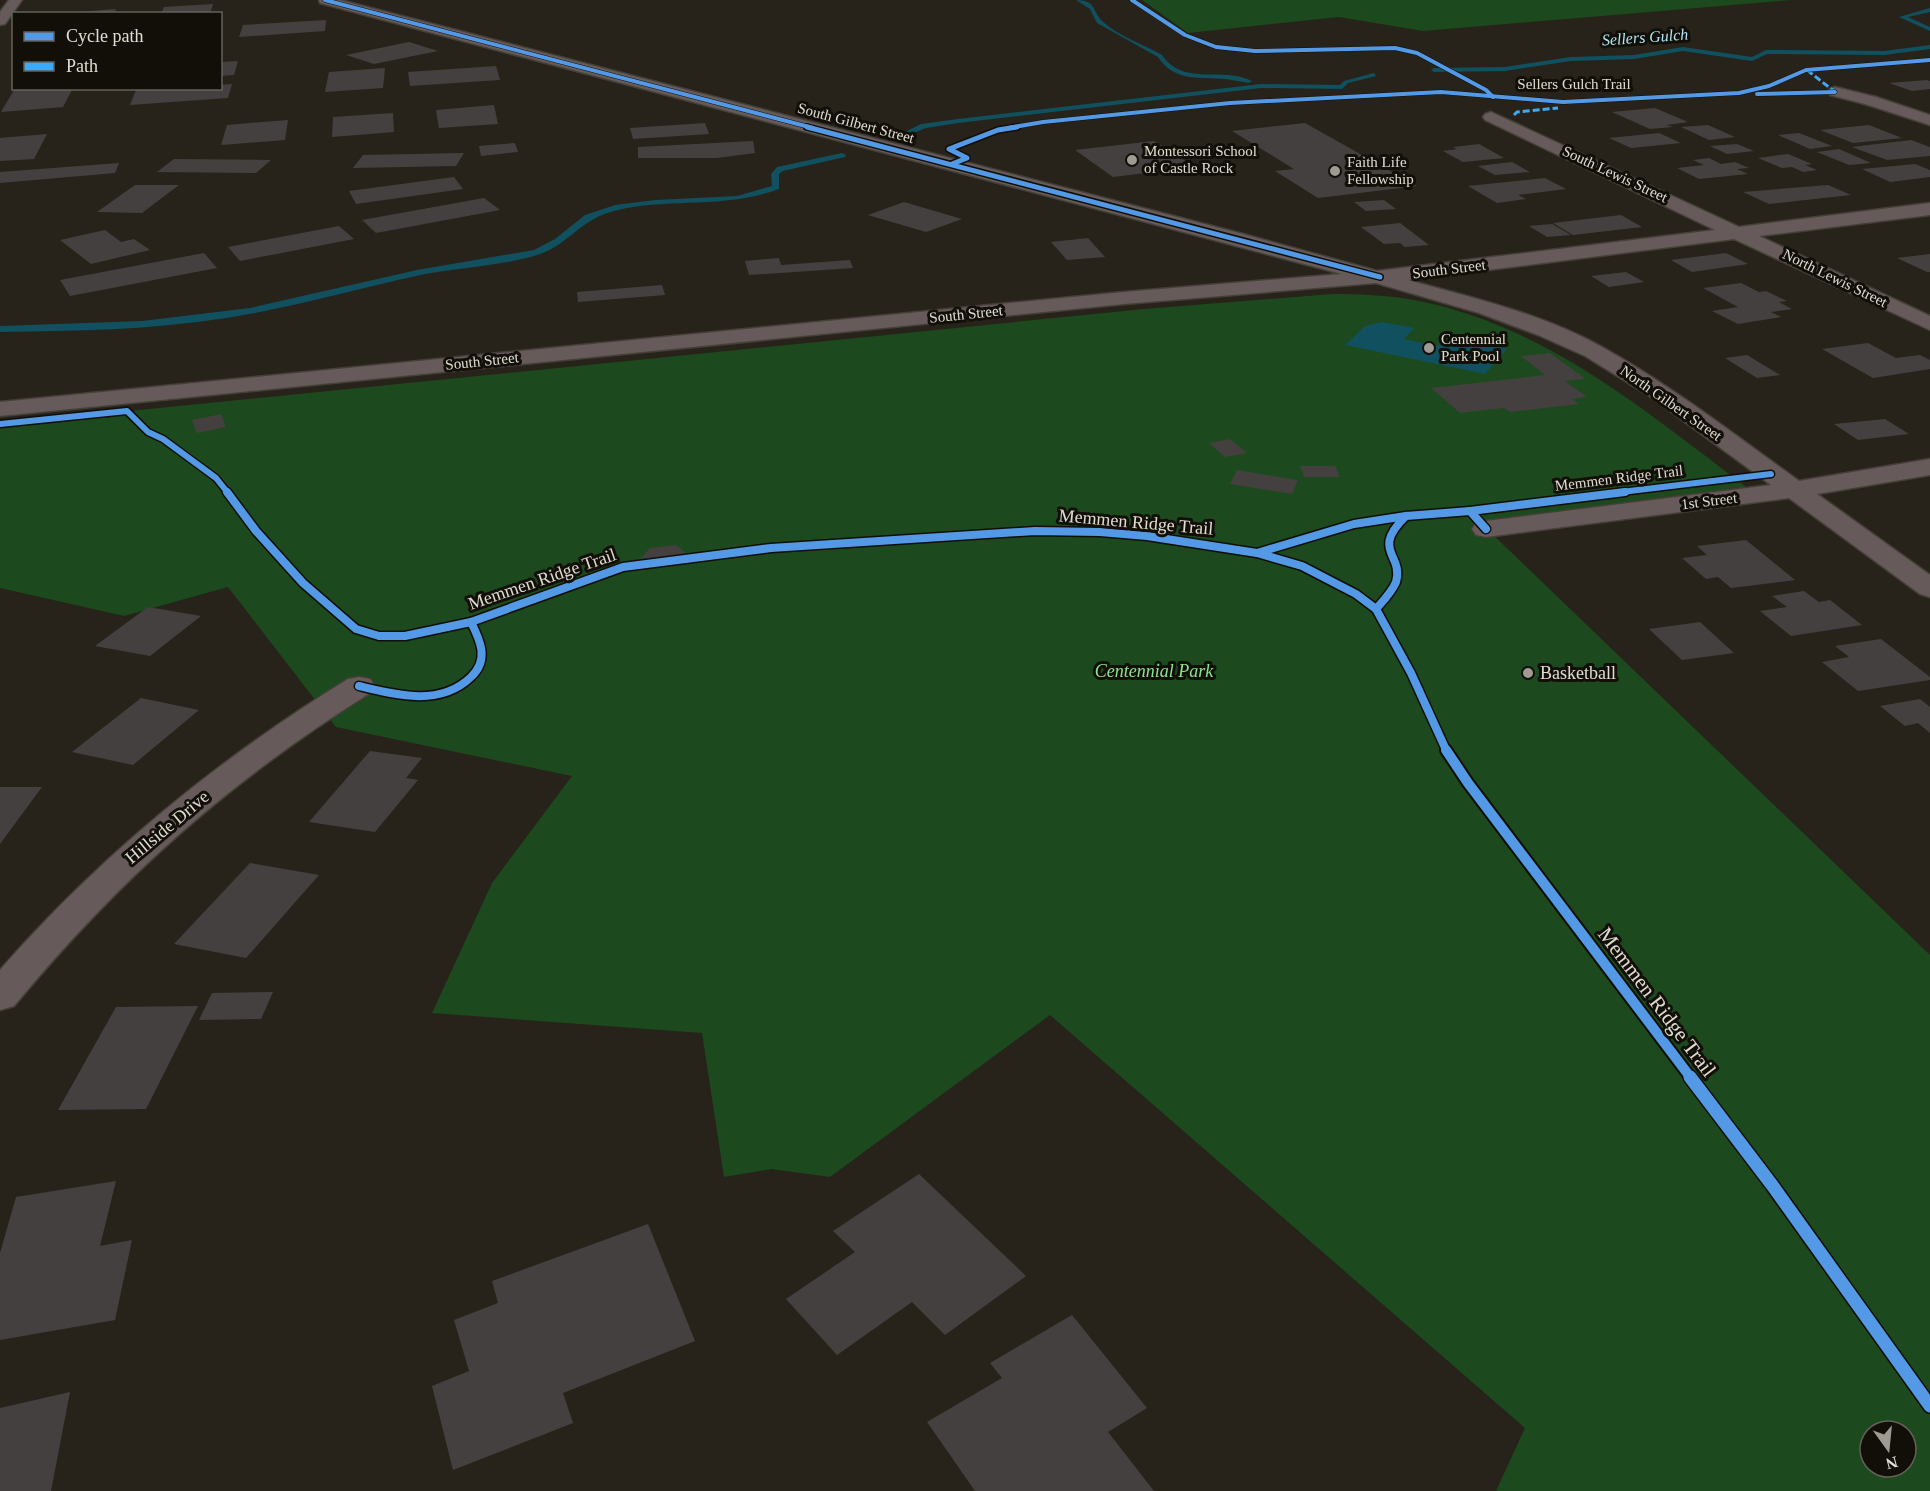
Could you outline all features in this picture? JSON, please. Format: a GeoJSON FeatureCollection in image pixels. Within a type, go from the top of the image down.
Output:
{"type":"FeatureCollection","features":[{"type":"Feature","properties":{"kind":"street"},"geometry":{"type":"LineString","coordinates":[[0,21],[16,0]]}},
{"type":"Feature","properties":{"kind":"street","name":"South Gilbert Street"},"geometry":{"type":"LineString","coordinates":[[325,0],[1380,277]]}},
{"type":"Feature","properties":{"kind":"street"},"geometry":{"type":"LineString","coordinates":[[1835,92],[1870,100],[1930,120]]}},
{"type":"Feature","properties":{"kind":"street","name":"South Lewis Street"},"geometry":{"type":"LineString","coordinates":[[1491,117],[1739,232]]}},
{"type":"Feature","properties":{"kind":"street","name":"South Street"},"geometry":{"type":"LineString","coordinates":[[0,409],[1071,303],[1380,277],[1930,209]]}},
{"type":"Feature","properties":{"kind":"street","name":"North Lewis Street"},"geometry":{"type":"LineString","coordinates":[[1739,232],[1930,324]]}},
{"type":"Feature","properties":{"kind":"street"},"geometry":{"type":"LineString","coordinates":[[1231,290],[1256,282],[1269,268],[1266,256],[1236,238]]}},
{"type":"Feature","properties":{"kind":"street"},"geometry":{"type":"LineString","coordinates":[[1518,260],[1496,269],[1489,284],[1494,295],[1520,320]]}},
{"type":"Feature","properties":{"kind":"street","name":"North Gilbert Street"},"geometry":{"type":"LineString","coordinates":[[1380,277],[1520,320],[1583,346],[1634,375],[1930,588]]}},
{"type":"Feature","properties":{"kind":"street","name":"1st Street"},"geometry":{"type":"LineString","coordinates":[[1486,529],[1793,490],[1930,467]]}},
{"type":"Feature","properties":{"kind":"street","name":"Hillside Drive"},"geometry":{"type":"LineString","coordinates":[[0,996],[60,927],[136,851],[279,736],[358,687]]}},
{"type":"Feature","properties":{"kind":"green space"},"geometry":{"type":"Polygon","coordinates":[[[1142,0],[1791,0],[1423,31],[1339,17],[1188,33],[1142,0]]]}},
{"type":"Feature","properties":{"kind":"green space","name":"Centennial Park"},"geometry":{"type":"Polygon","coordinates":[[[1332,294],[1404,298],[1463,312],[1509,330],[1553,352],[1596,377],[1637,405],[1757,495],[1487,529],[1930,955],[1930,1491],[1496,1491],[1525,1428],[1050,1015],[830,1177],[771,1169],[724,1177],[702,1033],[432,1013],[492,883],[572,776],[336,727],[228,587],[124,616],[0,588],[0,424],[1144,309],[1332,294]]]}},
{"type":"Feature","properties":{"kind":"water","name":"Centennial Park Pool"},"geometry":{"type":"Polygon","coordinates":[[[1382,322],[1414,328],[1404,339],[1436,346],[1462,341],[1507,349],[1485,374],[1345,345],[1365,326],[1382,322]]]}},
{"type":"Feature","properties":{"kind":"building"},"geometry":{"type":"Polygon","coordinates":[[[213,4],[211,12],[162,12],[164,7],[213,4]]]}},
{"type":"Feature","properties":{"kind":"building"},"geometry":{"type":"Polygon","coordinates":[[[116,9],[115,12],[78,12],[116,9]]]}},
{"type":"Feature","properties":{"kind":"building"},"geometry":{"type":"Polygon","coordinates":[[[326,20],[325,31],[239,37],[243,25],[326,20]]]}},
{"type":"Feature","properties":{"kind":"building"},"geometry":{"type":"Polygon","coordinates":[[[409,42],[438,51],[374,64],[346,55],[409,42]]]}},
{"type":"Feature","properties":{"kind":"building"},"geometry":{"type":"Polygon","coordinates":[[[238,61],[234,75],[222,76],[222,62],[238,61]]]}},
{"type":"Feature","properties":{"kind":"building"},"geometry":{"type":"Polygon","coordinates":[[[496,66],[500,80],[410,86],[408,72],[496,66]]]}},
{"type":"Feature","properties":{"kind":"building"},"geometry":{"type":"Polygon","coordinates":[[[385,68],[383,88],[325,92],[329,72],[385,68]]]}},
{"type":"Feature","properties":{"kind":"building"},"geometry":{"type":"Polygon","coordinates":[[[1930,81],[1930,89],[1912,91],[1889,83],[1930,81]]]}},
{"type":"Feature","properties":{"kind":"building"},"geometry":{"type":"Polygon","coordinates":[[[232,84],[228,98],[130,105],[136,90],[222,90],[222,85],[232,84]]]}},
{"type":"Feature","properties":{"kind":"building"},"geometry":{"type":"Polygon","coordinates":[[[14,90],[72,90],[63,107],[1,112],[14,90]]]}},
{"type":"Feature","properties":{"kind":"building"},"geometry":{"type":"Polygon","coordinates":[[[494,105],[498,124],[439,128],[436,110],[494,105]]]}},
{"type":"Feature","properties":{"kind":"building"},"geometry":{"type":"Polygon","coordinates":[[[1655,108],[1688,122],[1667,125],[1673,127],[1650,129],[1612,112],[1655,108]]]}},
{"type":"Feature","properties":{"kind":"building"},"geometry":{"type":"Polygon","coordinates":[[[393,113],[394,132],[332,137],[333,117],[393,113]]]}},
{"type":"Feature","properties":{"kind":"building"},"geometry":{"type":"Polygon","coordinates":[[[288,120],[285,140],[221,145],[227,125],[288,120]]]}},
{"type":"Feature","properties":{"kind":"building"},"geometry":{"type":"Polygon","coordinates":[[[705,123],[709,134],[633,139],[630,128],[705,123]]]}},
{"type":"Feature","properties":{"kind":"building"},"geometry":{"type":"Polygon","coordinates":[[[1305,123],[1417,186],[1318,198],[1275,171],[1294,169],[1232,131],[1305,123]]]}},
{"type":"Feature","properties":{"kind":"building"},"geometry":{"type":"Polygon","coordinates":[[[1708,125],[1735,137],[1709,140],[1681,127],[1708,125]]]}},
{"type":"Feature","properties":{"kind":"building"},"geometry":{"type":"Polygon","coordinates":[[[1869,125],[1902,138],[1853,143],[1820,130],[1869,125]]]}},
{"type":"Feature","properties":{"kind":"building"},"geometry":{"type":"Polygon","coordinates":[[[1659,133],[1681,143],[1631,148],[1609,138],[1659,133]]]}},
{"type":"Feature","properties":{"kind":"building"},"geometry":{"type":"Polygon","coordinates":[[[1799,133],[1832,146],[1810,149],[1778,135],[1799,133]]]}},
{"type":"Feature","properties":{"kind":"building"},"geometry":{"type":"Polygon","coordinates":[[[47,134],[34,159],[0,161],[0,138],[47,134]]]}},
{"type":"Feature","properties":{"kind":"building"},"geometry":{"type":"Polygon","coordinates":[[[1911,140],[1930,147],[1930,156],[1887,160],[1852,147],[1911,140]]]}},
{"type":"Feature","properties":{"kind":"building"},"geometry":{"type":"Polygon","coordinates":[[[753,141],[755,153],[717,158],[638,158],[638,147],[753,141]]]}},
{"type":"Feature","properties":{"kind":"building"},"geometry":{"type":"Polygon","coordinates":[[[1154,141],[1195,167],[1113,177],[1075,150],[1154,141]]]}},
{"type":"Feature","properties":{"kind":"building"},"geometry":{"type":"Polygon","coordinates":[[[515,143],[518,152],[481,156],[479,146],[515,143]]]}},
{"type":"Feature","properties":{"kind":"building"},"geometry":{"type":"Polygon","coordinates":[[[1479,144],[1504,158],[1463,162],[1443,151],[1457,149],[1453,147],[1479,144]]]}},
{"type":"Feature","properties":{"kind":"building"},"geometry":{"type":"Polygon","coordinates":[[[1737,144],[1754,151],[1727,154],[1710,146],[1737,144]]]}},
{"type":"Feature","properties":{"kind":"building"},"geometry":{"type":"Polygon","coordinates":[[[1839,149],[1871,163],[1849,165],[1817,152],[1839,149]]]}},
{"type":"Feature","properties":{"kind":"building"},"geometry":{"type":"Polygon","coordinates":[[[464,153],[456,166],[353,168],[363,155],[464,153]]]}},
{"type":"Feature","properties":{"kind":"building"},"geometry":{"type":"Polygon","coordinates":[[[1788,154],[1812,164],[1805,165],[1817,170],[1803,172],[1792,167],[1782,168],[1758,158],[1788,154]]]}},
{"type":"Feature","properties":{"kind":"building"},"geometry":{"type":"Polygon","coordinates":[[[1709,158],[1721,164],[1735,162],[1749,168],[1737,169],[1748,174],[1699,179],[1677,168],[1704,165],[1693,160],[1709,158]]]}},
{"type":"Feature","properties":{"kind":"building"},"geometry":{"type":"Polygon","coordinates":[[[174,159],[271,160],[256,173],[157,172],[174,159]]]}},
{"type":"Feature","properties":{"kind":"building"},"geometry":{"type":"Polygon","coordinates":[[[1512,162],[1530,172],[1495,175],[1478,166],[1512,162]]]}},
{"type":"Feature","properties":{"kind":"building"},"geometry":{"type":"Polygon","coordinates":[[[119,163],[115,173],[0,183],[0,172],[119,163]]]}},
{"type":"Feature","properties":{"kind":"building"},"geometry":{"type":"Polygon","coordinates":[[[1915,164],[1930,170],[1930,177],[1890,182],[1862,169],[1915,164]]]}},
{"type":"Feature","properties":{"kind":"building"},"geometry":{"type":"Polygon","coordinates":[[[454,177],[463,189],[356,204],[349,191],[454,177]]]}},
{"type":"Feature","properties":{"kind":"building"},"geometry":{"type":"Polygon","coordinates":[[[1545,178],[1566,189],[1518,195],[1526,199],[1497,203],[1468,186],[1545,178]]]}},
{"type":"Feature","properties":{"kind":"building"},"geometry":{"type":"Polygon","coordinates":[[[135,185],[179,185],[142,213],[97,212],[135,185]]]}},
{"type":"Feature","properties":{"kind":"building"},"geometry":{"type":"Polygon","coordinates":[[[1828,185],[1851,195],[1769,204],[1743,192],[1828,185]]]}},
{"type":"Feature","properties":{"kind":"building"},"geometry":{"type":"Polygon","coordinates":[[[484,198],[500,210],[376,233],[362,220],[484,198]]]}},
{"type":"Feature","properties":{"kind":"building"},"geometry":{"type":"Polygon","coordinates":[[[1384,200],[1396,209],[1366,211],[1354,202],[1384,200]]]}},
{"type":"Feature","properties":{"kind":"building"},"geometry":{"type":"Polygon","coordinates":[[[904,202],[962,219],[926,232],[868,215],[904,202]]]}},
{"type":"Feature","properties":{"kind":"building"},"geometry":{"type":"Polygon","coordinates":[[[1621,215],[1642,227],[1573,235],[1553,223],[1621,215]]]}},
{"type":"Feature","properties":{"kind":"building"},"geometry":{"type":"Polygon","coordinates":[[[1400,223],[1429,245],[1405,247],[1400,243],[1384,244],[1361,227],[1400,223]]]}},
{"type":"Feature","properties":{"kind":"building"},"geometry":{"type":"Polygon","coordinates":[[[1552,224],[1571,235],[1547,237],[1529,226],[1552,224]]]}},
{"type":"Feature","properties":{"kind":"building"},"geometry":{"type":"Polygon","coordinates":[[[339,226],[354,239],[240,261],[228,247],[339,226]]]}},
{"type":"Feature","properties":{"kind":"building"},"geometry":{"type":"Polygon","coordinates":[[[105,230],[121,242],[134,239],[150,250],[91,264],[60,240],[105,230]]]}},
{"type":"Feature","properties":{"kind":"building"},"geometry":{"type":"Polygon","coordinates":[[[1088,238],[1105,257],[1067,260],[1051,242],[1088,238]]]}},
{"type":"Feature","properties":{"kind":"building"},"geometry":{"type":"Polygon","coordinates":[[[204,253],[217,268],[70,296],[60,280],[204,253]]]}},
{"type":"Feature","properties":{"kind":"building"},"geometry":{"type":"Polygon","coordinates":[[[1726,253],[1748,264],[1692,272],[1671,260],[1726,253]]]}},
{"type":"Feature","properties":{"kind":"building"},"geometry":{"type":"Polygon","coordinates":[[[1930,254],[1930,272],[1897,258],[1930,254]]]}},
{"type":"Feature","properties":{"kind":"building"},"geometry":{"type":"Polygon","coordinates":[[[779,258],[781,265],[850,260],[853,268],[749,275],[745,261],[779,258]]]}},
{"type":"Feature","properties":{"kind":"building"},"geometry":{"type":"Polygon","coordinates":[[[1626,272],[1644,282],[1609,287],[1591,276],[1626,272]]]}},
{"type":"Feature","properties":{"kind":"building"},"geometry":{"type":"Polygon","coordinates":[[[1741,283],[1759,292],[1766,291],[1787,301],[1779,302],[1792,309],[1771,312],[1781,317],[1738,324],[1712,311],[1738,307],[1703,288],[1741,283]]]}},
{"type":"Feature","properties":{"kind":"building"},"geometry":{"type":"Polygon","coordinates":[[[662,285],[665,295],[578,302],[577,292],[662,285]]]}},
{"type":"Feature","properties":{"kind":"building"},"geometry":{"type":"Polygon","coordinates":[[[1868,343],[1896,358],[1920,355],[1930,360],[1930,369],[1873,378],[1822,349],[1868,343]]]}},
{"type":"Feature","properties":{"kind":"building"},"geometry":{"type":"Polygon","coordinates":[[[1550,353],[1586,379],[1565,381],[1587,397],[1572,399],[1579,404],[1510,412],[1504,408],[1460,413],[1431,388],[1545,375],[1521,356],[1550,353]]]}},
{"type":"Feature","properties":{"kind":"building"},"geometry":{"type":"Polygon","coordinates":[[[1747,355],[1780,375],[1757,378],[1725,358],[1747,355]]]}},
{"type":"Feature","properties":{"kind":"building"},"geometry":{"type":"Polygon","coordinates":[[[221,414],[226,427],[197,433],[192,420],[221,414]]]}},
{"type":"Feature","properties":{"kind":"building"},"geometry":{"type":"Polygon","coordinates":[[[1885,419],[1909,434],[1858,440],[1834,424],[1885,419]]]}},
{"type":"Feature","properties":{"kind":"building"},"geometry":{"type":"Polygon","coordinates":[[[1230,439],[1247,453],[1225,457],[1209,443],[1230,439]]]}},
{"type":"Feature","properties":{"kind":"building"},"geometry":{"type":"Polygon","coordinates":[[[1300,466],[1335,466],[1340,477],[1304,477],[1300,466]]]}},
{"type":"Feature","properties":{"kind":"building"},"geometry":{"type":"Polygon","coordinates":[[[1237,470],[1298,480],[1292,494],[1230,484],[1237,470]]]}},
{"type":"Feature","properties":{"kind":"building"},"geometry":{"type":"Polygon","coordinates":[[[1746,540],[1795,580],[1731,588],[1718,577],[1706,579],[1682,558],[1707,555],[1697,546],[1746,540]]]}},
{"type":"Feature","properties":{"kind":"building"},"geometry":{"type":"Polygon","coordinates":[[[676,545],[688,554],[640,559],[650,548],[676,545]]]}},
{"type":"Feature","properties":{"kind":"building"},"geometry":{"type":"Polygon","coordinates":[[[1804,591],[1819,602],[1830,600],[1862,625],[1791,636],[1760,611],[1787,607],[1772,596],[1804,591]]]}},
{"type":"Feature","properties":{"kind":"building"},"geometry":{"type":"Polygon","coordinates":[[[148,607],[201,616],[150,656],[95,646],[148,607]]]}},
{"type":"Feature","properties":{"kind":"building"},"geometry":{"type":"Polygon","coordinates":[[[1700,622],[1734,653],[1682,660],[1649,629],[1700,622]]]}},
{"type":"Feature","properties":{"kind":"building"},"geometry":{"type":"Polygon","coordinates":[[[1881,639],[1930,677],[1930,680],[1858,691],[1822,662],[1849,657],[1835,646],[1881,639]]]}},
{"type":"Feature","properties":{"kind":"building"},"geometry":{"type":"Polygon","coordinates":[[[141,698],[199,710],[133,765],[72,752],[141,698]]]}},
{"type":"Feature","properties":{"kind":"building"},"geometry":{"type":"Polygon","coordinates":[[[1920,699],[1930,707],[1930,733],[1918,723],[1905,726],[1880,706],[1920,699]]]}},
{"type":"Feature","properties":{"kind":"building"},"geometry":{"type":"Polygon","coordinates":[[[370,751],[422,758],[406,778],[418,780],[375,832],[309,822],[370,751]]]}},
{"type":"Feature","properties":{"kind":"building"},"geometry":{"type":"Polygon","coordinates":[[[0,787],[42,787],[0,844],[0,787]]]}},
{"type":"Feature","properties":{"kind":"building"},"geometry":{"type":"Polygon","coordinates":[[[250,863],[319,875],[246,958],[174,944],[250,863]]]}},
{"type":"Feature","properties":{"kind":"building"},"geometry":{"type":"Polygon","coordinates":[[[273,992],[261,1019],[199,1020],[212,993],[273,992]]]}},
{"type":"Feature","properties":{"kind":"building"},"geometry":{"type":"Polygon","coordinates":[[[198,1006],[146,1109],[58,1110],[116,1007],[198,1006]]]}},
{"type":"Feature","properties":{"kind":"building"},"geometry":{"type":"Polygon","coordinates":[[[919,1174],[1026,1276],[945,1335],[912,1302],[837,1355],[786,1299],[855,1252],[833,1231],[919,1174]]]}},
{"type":"Feature","properties":{"kind":"building"},"geometry":{"type":"Polygon","coordinates":[[[116,1181],[100,1246],[132,1240],[115,1320],[0,1340],[0,1253],[16,1197],[116,1181]]]}},
{"type":"Feature","properties":{"kind":"building"},"geometry":{"type":"Polygon","coordinates":[[[648,1224],[695,1341],[563,1393],[573,1423],[453,1470],[432,1386],[469,1371],[454,1320],[498,1303],[492,1281],[648,1224]]]}},
{"type":"Feature","properties":{"kind":"building"},"geometry":{"type":"Polygon","coordinates":[[[1072,1315],[1147,1408],[1108,1432],[1154,1491],[975,1491],[927,1422],[1002,1378],[990,1363],[1072,1315]]]}},
{"type":"Feature","properties":{"kind":"building"},"geometry":{"type":"Polygon","coordinates":[[[70,1392],[51,1491],[0,1491],[0,1408],[70,1392]]]}},
{"type":"Feature","properties":{"kind":"waterway","name":"Sellers Gulch"},"geometry":{"type":"LineString","coordinates":[[1079,0],[1093,8],[1099,22],[1160,56],[1165,64],[1180,73],[1249,81]]}},
{"type":"Feature","properties":{"kind":"waterway","name":"Sellers Gulch"},"geometry":{"type":"LineString","coordinates":[[1930,10],[1902,17],[1930,29]]}},
{"type":"Feature","properties":{"kind":"waterway","name":"Sellers Gulch"},"geometry":{"type":"LineString","coordinates":[[1434,70],[1505,69],[1571,59],[1634,57],[1683,49],[1752,59],[1766,52],[1884,53],[1930,47]]}},
{"type":"Feature","properties":{"kind":"waterway"},"geometry":{"type":"LineString","coordinates":[[903,135],[924,126],[958,121],[1261,86],[1342,87],[1346,82],[1374,75]]}},
{"type":"Feature","properties":{"kind":"waterway"},"geometry":{"type":"LineString","coordinates":[[0,329],[113,326],[198,319],[274,306],[417,273],[522,256],[545,249],[585,219],[600,212],[635,204],[717,200],[757,194],[776,187],[775,174],[780,169],[842,155]]}},
{"type":"Feature","properties":{"kind":"marked path"},"geometry":{"type":"LineString","coordinates":[[1807,70],[1835,92]]}},
{"type":"Feature","properties":{"kind":"marked path"},"geometry":{"type":"LineString","coordinates":[[1514,115],[1517,112],[1558,108]]}},
{"type":"Feature","properties":{"kind":"cycle path"},"geometry":{"type":"LineString","coordinates":[[325,0],[1380,277]]}},
{"type":"Feature","properties":{"kind":"cycle path"},"geometry":{"type":"LineString","coordinates":[[1132,0],[1185,35],[1216,47],[1255,51],[1395,48],[1417,53],[1486,90],[1493,97]]}},
{"type":"Feature","properties":{"kind":"cycle path","name":"Sellers Gulch Trail"},"geometry":{"type":"LineString","coordinates":[[952,164],[967,158],[949,149],[998,130],[1043,122],[1230,103],[1441,92],[1563,102],[1739,93],[1769,86],[1806,70],[1930,60]]}},
{"type":"Feature","properties":{"kind":"cycle path"},"geometry":{"type":"LineString","coordinates":[[1757,94],[1835,92]]}},
{"type":"Feature","properties":{"kind":"cycle path","name":"Memmen Ridge Trail"},"geometry":{"type":"LineString","coordinates":[[0,424],[127,411],[148,432],[163,439],[216,478],[256,531],[303,583],[356,629],[379,636],[405,636],[471,622],[623,567],[771,548],[1035,531],[1100,532],[1200,543],[1257,553],[1302,566],[1356,594],[1376,609],[1411,673],[1445,748],[1468,783],[1772,1185],[1930,1406]]}},
{"type":"Feature","properties":{"kind":"cycle path","name":"Memmen Ridge Trail"},"geometry":{"type":"LineString","coordinates":[[1470,511],[1771,474]]}},
{"type":"Feature","properties":{"kind":"cycle path"},"geometry":{"type":"LineString","coordinates":[[1257,553],[1354,524],[1406,516],[1470,511],[1486,529]]}},
{"type":"Feature","properties":{"kind":"cycle path"},"geometry":{"type":"LineString","coordinates":[[1376,609],[1389,595],[1395,584],[1396,567],[1389,544],[1392,531],[1406,516]]}},
{"type":"Feature","properties":{"kind":"cycle path","name":"Memmen Ridge Trail"},"geometry":{"type":"LineString","coordinates":[[359,686],[388,693],[435,696],[463,685],[476,671],[482,655],[482,648],[471,622]]}},
{"type":"Feature","properties":{"kind":"place","name":"Montessori School of Castle Rock"},"geometry":{"type":"Point","coordinates":[1132,160]}},
{"type":"Feature","properties":{"kind":"place","name":"Faith Life Fellowship"},"geometry":{"type":"Point","coordinates":[1335,171]}},
{"type":"Feature","properties":{"kind":"place","name":"Centennial Park Pool"},"geometry":{"type":"Point","coordinates":[1429,348]}},
{"type":"Feature","properties":{"kind":"place","name":"Basketball"},"geometry":{"type":"Point","coordinates":[1528,673]}}]}
